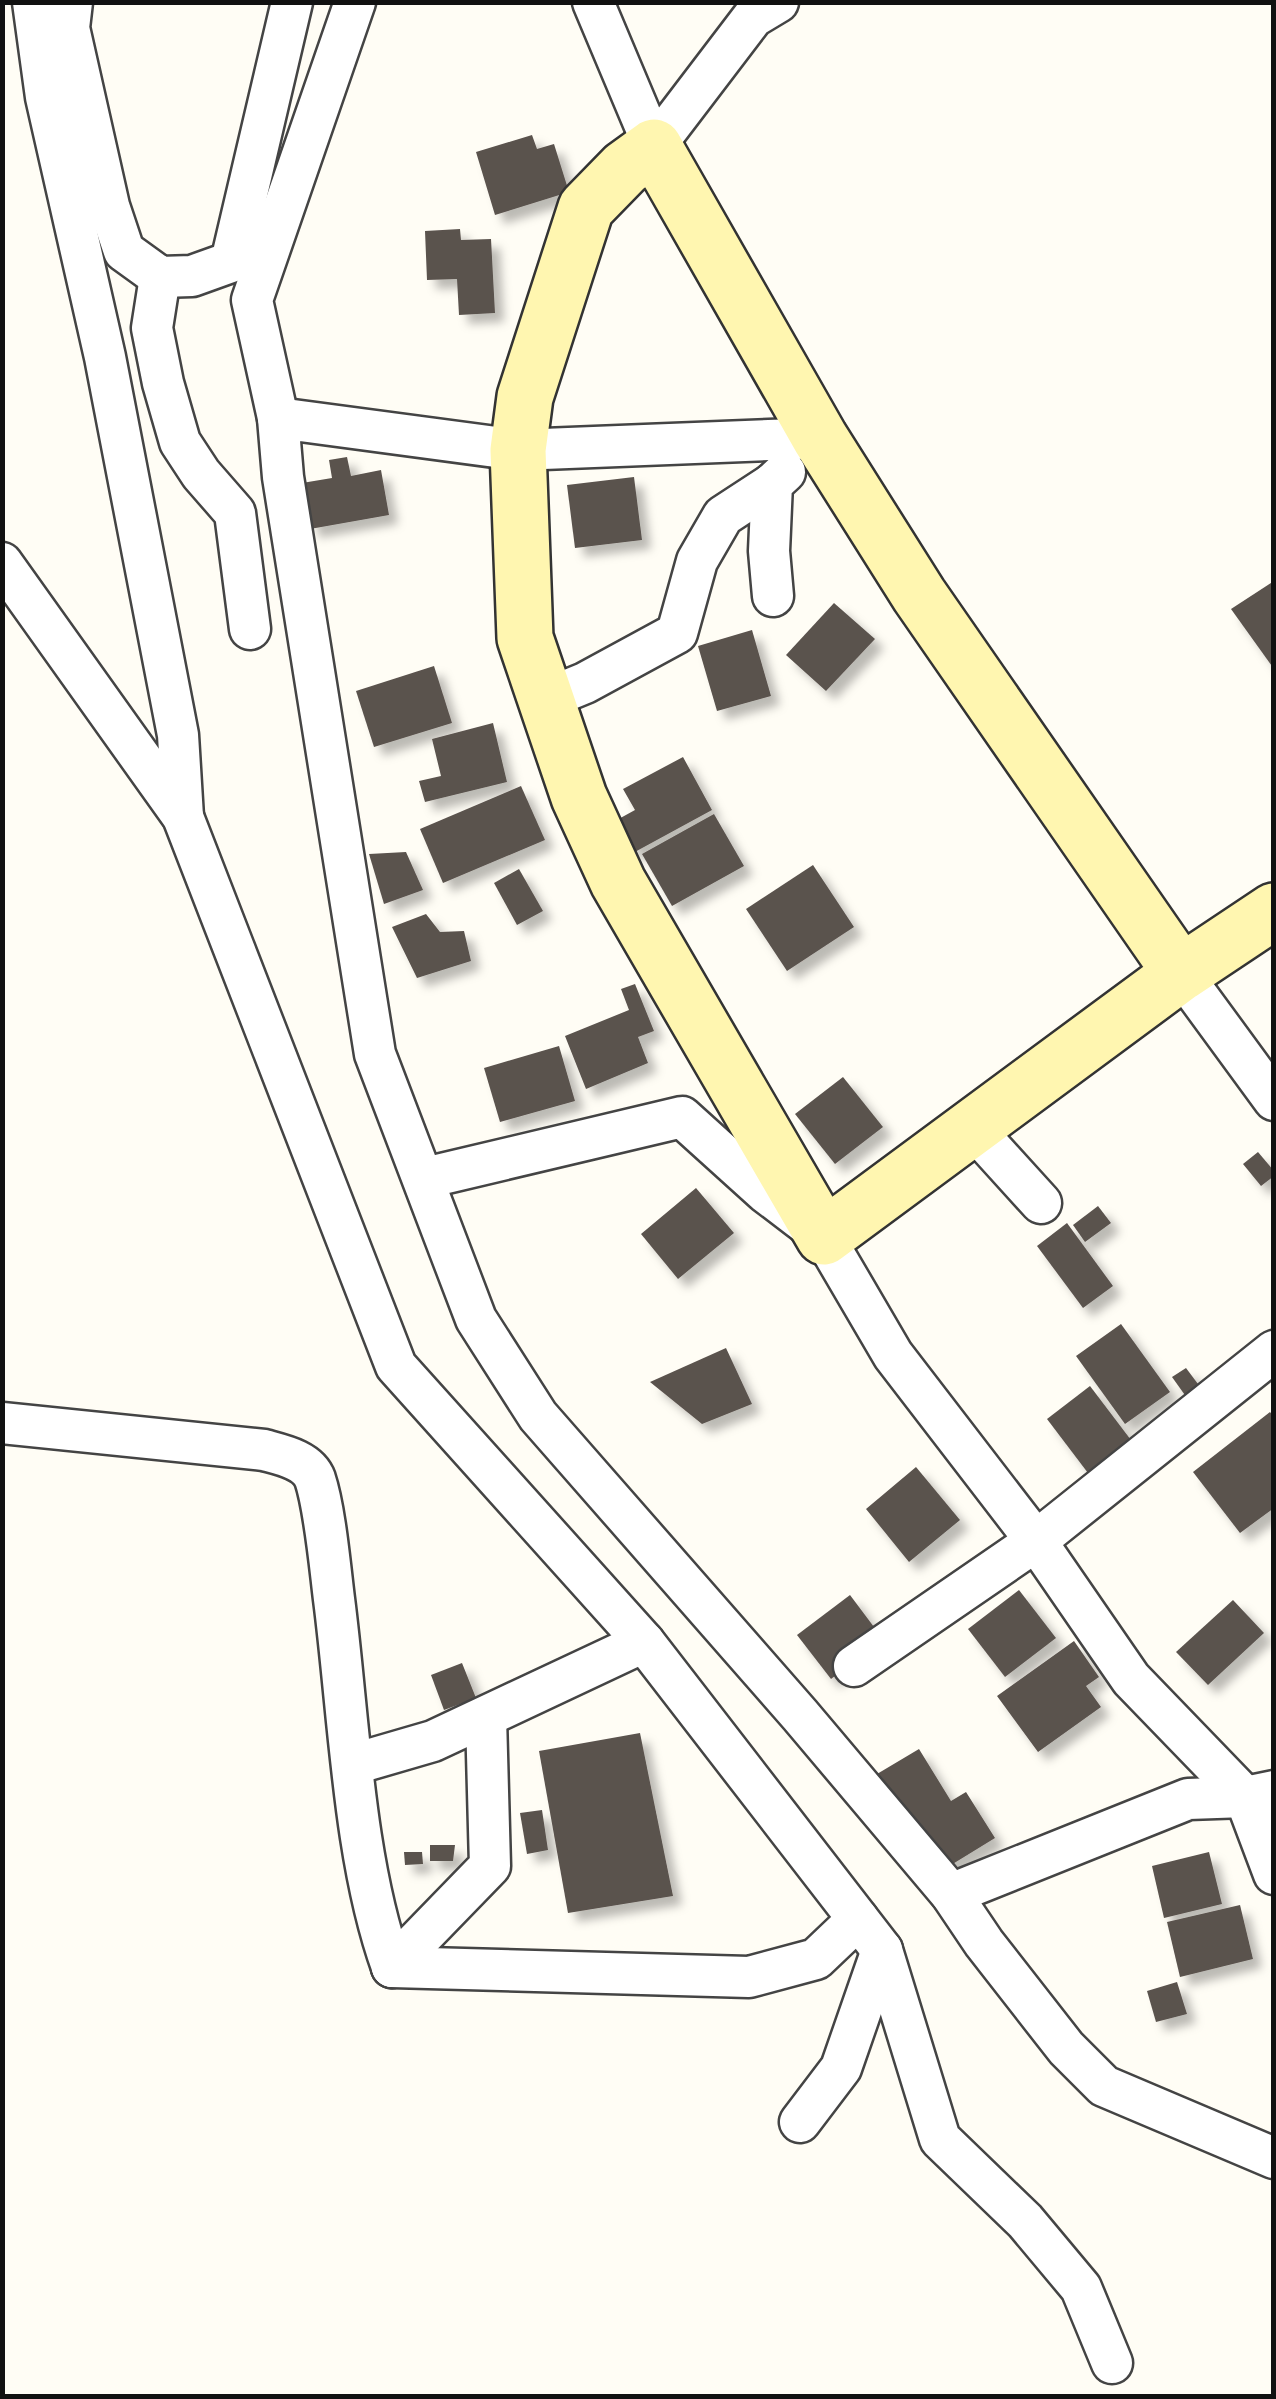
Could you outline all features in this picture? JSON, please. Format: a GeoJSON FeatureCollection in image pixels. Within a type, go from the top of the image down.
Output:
{"type":"FeatureCollection","features":[{"type":"Feature","properties":{"kind":"street"},"geometry":{"type":"LineString","coordinates":[[33,2],[46,97],[105,357],[178,735],[183,817]]}},
{"type":"Feature","properties":{"kind":"street"},"geometry":{"type":"LineString","coordinates":[[72,2],[69,28],[109,206],[124,251],[160,277],[192,276],[231,262],[292,2]]}},
{"type":"Feature","properties":{"kind":"street"},"geometry":{"type":"LineString","coordinates":[[354,2],[252,300],[278,418],[283,477],[375,1054],[476,1320],[538,1416],[750,1656],[951,1894],[1066,2048],[1104,2086],[1274,2158]]}},
{"type":"Feature","properties":{"kind":"street"},"geometry":{"type":"LineString","coordinates":[[592,2],[654,147],[820,438],[919,595],[1181,973],[1274,1100]]}},
{"type":"Feature","properties":{"kind":"street"},"geometry":{"type":"LineString","coordinates":[[778,2],[752,17],[654,147],[625,168],[586,208],[525,398],[518,450],[525,638],[579,797],[618,882],[893,1354],[1036,1540],[1131,1679],[1259,1794],[1274,1874]]}},
{"type":"Feature","properties":{"kind":"street"},"geometry":{"type":"LineString","coordinates":[[160,277],[152,328],[163,383],[180,442],[235,513],[250,629]]}},
{"type":"Feature","properties":{"kind":"street"},"geometry":{"type":"LineString","coordinates":[[278,418],[518,450],[820,438]]}},
{"type":"Feature","properties":{"kind":"street"},"geometry":{"type":"LineString","coordinates":[[546,699],[585,683],[677,633],[697,561],[723,516],[772,484],[820,438]]}},
{"type":"Feature","properties":{"kind":"street"},"geometry":{"type":"LineString","coordinates":[[772,484],[768,552],[774,596]]}},
{"type":"Feature","properties":{"kind":"street"},"geometry":{"type":"LineString","coordinates":[[2,562],[183,817],[396,1366],[644,1642],[870,1934],[940,2139],[1024,2220],[1081,2288],[1112,2364]]}},
{"type":"Feature","properties":{"kind":"street"},"geometry":{"type":"LineString","coordinates":[[824,1237],[1181,973],[1274,911]]}},
{"type":"Feature","properties":{"kind":"street"},"geometry":{"type":"LineString","coordinates":[[425,1178],[682,1117],[765,1192],[824,1237]]}},
{"type":"Feature","properties":{"kind":"street"},"geometry":{"type":"LineString","coordinates":[[972,1127],[1041,1203]]}},
{"type":"Feature","properties":{"kind":"street"},"geometry":{"type":"LineString","coordinates":[[854,1666],[1036,1540],[1274,1351]]}},
{"type":"Feature","properties":{"kind":"street"},"geometry":{"type":"LineString","coordinates":[[2,1423],[264,1450],[295,1459],[314,1475],[330,1564],[378,1928],[392,1968]]}},
{"type":"Feature","properties":{"kind":"street"},"geometry":{"type":"LineString","coordinates":[[354,1764],[434,1742],[644,1642]]}},
{"type":"Feature","properties":{"kind":"street"},"geometry":{"type":"LineString","coordinates":[[392,1968],[490,1866],[486,1717]]}},
{"type":"Feature","properties":{"kind":"street"},"geometry":{"type":"LineString","coordinates":[[951,1894],[1188,1799],[1259,1794]]}},
{"type":"Feature","properties":{"kind":"street"},"geometry":{"type":"LineString","coordinates":[[392,1968],[749,1977],[816,1960],[870,1934]]}},
{"type":"Feature","properties":{"kind":"street"},"geometry":{"type":"LineString","coordinates":[[800,2122],[841,2068],[870,1934]]}},
{"type":"Feature","properties":{"kind":"building"},"geometry":{"type":"Polygon","coordinates":[[[532,135],[537,149],[554,144],[569,192],[495,215],[476,152],[532,135]]]}},
{"type":"Feature","properties":{"kind":"building"},"geometry":{"type":"Polygon","coordinates":[[[460,229],[461,240],[491,239],[495,313],[459,315],[457,279],[427,280],[425,231],[460,229]]]}},
{"type":"Feature","properties":{"kind":"building"},"geometry":{"type":"Polygon","coordinates":[[[347,457],[351,476],[381,470],[389,515],[310,529],[302,483],[332,478],[329,460],[347,457]]]}},
{"type":"Feature","properties":{"kind":"building"},"geometry":{"type":"Polygon","coordinates":[[[634,477],[642,540],[575,548],[567,485],[634,477]]]}},
{"type":"Feature","properties":{"kind":"building"},"geometry":{"type":"Polygon","coordinates":[[[1274,581],[1274,669],[1231,609],[1274,581]]]}},
{"type":"Feature","properties":{"kind":"building"},"geometry":{"type":"Polygon","coordinates":[[[834,603],[875,639],[826,691],[786,655],[834,603]]]}},
{"type":"Feature","properties":{"kind":"building"},"geometry":{"type":"Polygon","coordinates":[[[752,630],[771,696],[717,711],[698,646],[752,630]]]}},
{"type":"Feature","properties":{"kind":"building"},"geometry":{"type":"Polygon","coordinates":[[[434,666],[452,723],[374,747],[356,691],[434,666]]]}},
{"type":"Feature","properties":{"kind":"building"},"geometry":{"type":"Polygon","coordinates":[[[493,723],[507,782],[425,802],[419,781],[441,776],[432,739],[493,723]]]}},
{"type":"Feature","properties":{"kind":"building"},"geometry":{"type":"Polygon","coordinates":[[[683,757],[712,810],[633,853],[615,821],[635,810],[623,789],[683,757]]]}},
{"type":"Feature","properties":{"kind":"building"},"geometry":{"type":"Polygon","coordinates":[[[521,786],[545,840],[443,883],[420,829],[521,786]]]}},
{"type":"Feature","properties":{"kind":"building"},"geometry":{"type":"Polygon","coordinates":[[[714,814],[744,866],[672,906],[642,854],[714,814]]]}},
{"type":"Feature","properties":{"kind":"building"},"geometry":{"type":"Polygon","coordinates":[[[406,852],[423,890],[384,904],[369,854],[406,852]]]}},
{"type":"Feature","properties":{"kind":"building"},"geometry":{"type":"Polygon","coordinates":[[[813,865],[854,927],[787,971],[746,909],[813,865]]]}},
{"type":"Feature","properties":{"kind":"building"},"geometry":{"type":"Polygon","coordinates":[[[519,869],[543,911],[517,925],[494,883],[519,869]]]}},
{"type":"Feature","properties":{"kind":"building"},"geometry":{"type":"Polygon","coordinates":[[[426,914],[440,932],[464,931],[471,961],[417,978],[392,927],[426,914]]]}},
{"type":"Feature","properties":{"kind":"building"},"geometry":{"type":"Polygon","coordinates":[[[635,984],[654,1031],[638,1037],[648,1063],[586,1089],[565,1036],[629,1010],[621,989],[635,984]]]}},
{"type":"Feature","properties":{"kind":"building"},"geometry":{"type":"Polygon","coordinates":[[[559,1046],[575,1101],[500,1122],[484,1068],[559,1046]]]}},
{"type":"Feature","properties":{"kind":"building"},"geometry":{"type":"Polygon","coordinates":[[[843,1077],[883,1127],[835,1164],[795,1114],[843,1077]]]}},
{"type":"Feature","properties":{"kind":"building"},"geometry":{"type":"Polygon","coordinates":[[[1258,1152],[1274,1171],[1274,1176],[1261,1186],[1243,1164],[1258,1152]]]}},
{"type":"Feature","properties":{"kind":"building"},"geometry":{"type":"Polygon","coordinates":[[[696,1188],[734,1233],[678,1279],[641,1234],[696,1188]]]}},
{"type":"Feature","properties":{"kind":"building"},"geometry":{"type":"Polygon","coordinates":[[[1098,1206],[1111,1223],[1085,1242],[1073,1225],[1098,1206]]]}},
{"type":"Feature","properties":{"kind":"building"},"geometry":{"type":"Polygon","coordinates":[[[1067,1223],[1113,1286],[1083,1308],[1037,1246],[1067,1223]]]}},
{"type":"Feature","properties":{"kind":"building"},"geometry":{"type":"Polygon","coordinates":[[[1121,1324],[1170,1392],[1125,1424],[1076,1356],[1121,1324]]]}},
{"type":"Feature","properties":{"kind":"building"},"geometry":{"type":"Polygon","coordinates":[[[726,1348],[752,1404],[702,1424],[650,1382],[726,1348]]]}},
{"type":"Feature","properties":{"kind":"building"},"geometry":{"type":"Polygon","coordinates":[[[1186,1368],[1201,1388],[1187,1398],[1172,1377],[1186,1368]]]}},
{"type":"Feature","properties":{"kind":"building"},"geometry":{"type":"Polygon","coordinates":[[[1090,1386],[1134,1444],[1091,1477],[1047,1419],[1090,1386]]]}},
{"type":"Feature","properties":{"kind":"building"},"geometry":{"type":"Polygon","coordinates":[[[1270,1412],[1274,1417],[1274,1508],[1240,1533],[1193,1472],[1270,1412]]]}},
{"type":"Feature","properties":{"kind":"building"},"geometry":{"type":"Polygon","coordinates":[[[916,1467],[960,1520],[909,1562],[866,1509],[916,1467]]]}},
{"type":"Feature","properties":{"kind":"building"},"geometry":{"type":"Polygon","coordinates":[[[1019,1590],[1056,1638],[1005,1677],[968,1629],[1019,1590]]]}},
{"type":"Feature","properties":{"kind":"building"},"geometry":{"type":"Polygon","coordinates":[[[850,1595],[883,1639],[831,1679],[797,1635],[850,1595]]]}},
{"type":"Feature","properties":{"kind":"building"},"geometry":{"type":"Polygon","coordinates":[[[1233,1600],[1264,1633],[1208,1685],[1176,1652],[1233,1600]]]}},
{"type":"Feature","properties":{"kind":"building"},"geometry":{"type":"Polygon","coordinates":[[[1074,1641],[1099,1677],[1086,1686],[1101,1707],[1038,1752],[997,1696],[1074,1641]]]}},
{"type":"Feature","properties":{"kind":"building"},"geometry":{"type":"Polygon","coordinates":[[[462,1663],[476,1698],[444,1710],[431,1675],[462,1663]]]}},
{"type":"Feature","properties":{"kind":"building"},"geometry":{"type":"Polygon","coordinates":[[[640,1733],[673,1896],[568,1913],[539,1751],[640,1733]]]}},
{"type":"Feature","properties":{"kind":"building"},"geometry":{"type":"Polygon","coordinates":[[[919,1749],[951,1801],[966,1792],[995,1838],[938,1873],[877,1774],[919,1749]]]}},
{"type":"Feature","properties":{"kind":"building"},"geometry":{"type":"Polygon","coordinates":[[[542,1810],[548,1850],[527,1854],[520,1813],[542,1810]]]}},
{"type":"Feature","properties":{"kind":"building"},"geometry":{"type":"Polygon","coordinates":[[[430,1845],[455,1845],[453,1861],[430,1861],[430,1845]]]}},
{"type":"Feature","properties":{"kind":"building"},"geometry":{"type":"Polygon","coordinates":[[[404,1852],[422,1852],[423,1864],[405,1865],[404,1852]]]}},
{"type":"Feature","properties":{"kind":"building"},"geometry":{"type":"Polygon","coordinates":[[[1209,1852],[1222,1904],[1164,1918],[1152,1866],[1209,1852]]]}},
{"type":"Feature","properties":{"kind":"building"},"geometry":{"type":"Polygon","coordinates":[[[1240,1905],[1253,1959],[1180,1977],[1167,1922],[1240,1905]]]}},
{"type":"Feature","properties":{"kind":"building"},"geometry":{"type":"Polygon","coordinates":[[[1177,1982],[1187,2014],[1156,2022],[1147,1991],[1177,1982]]]}}]}
